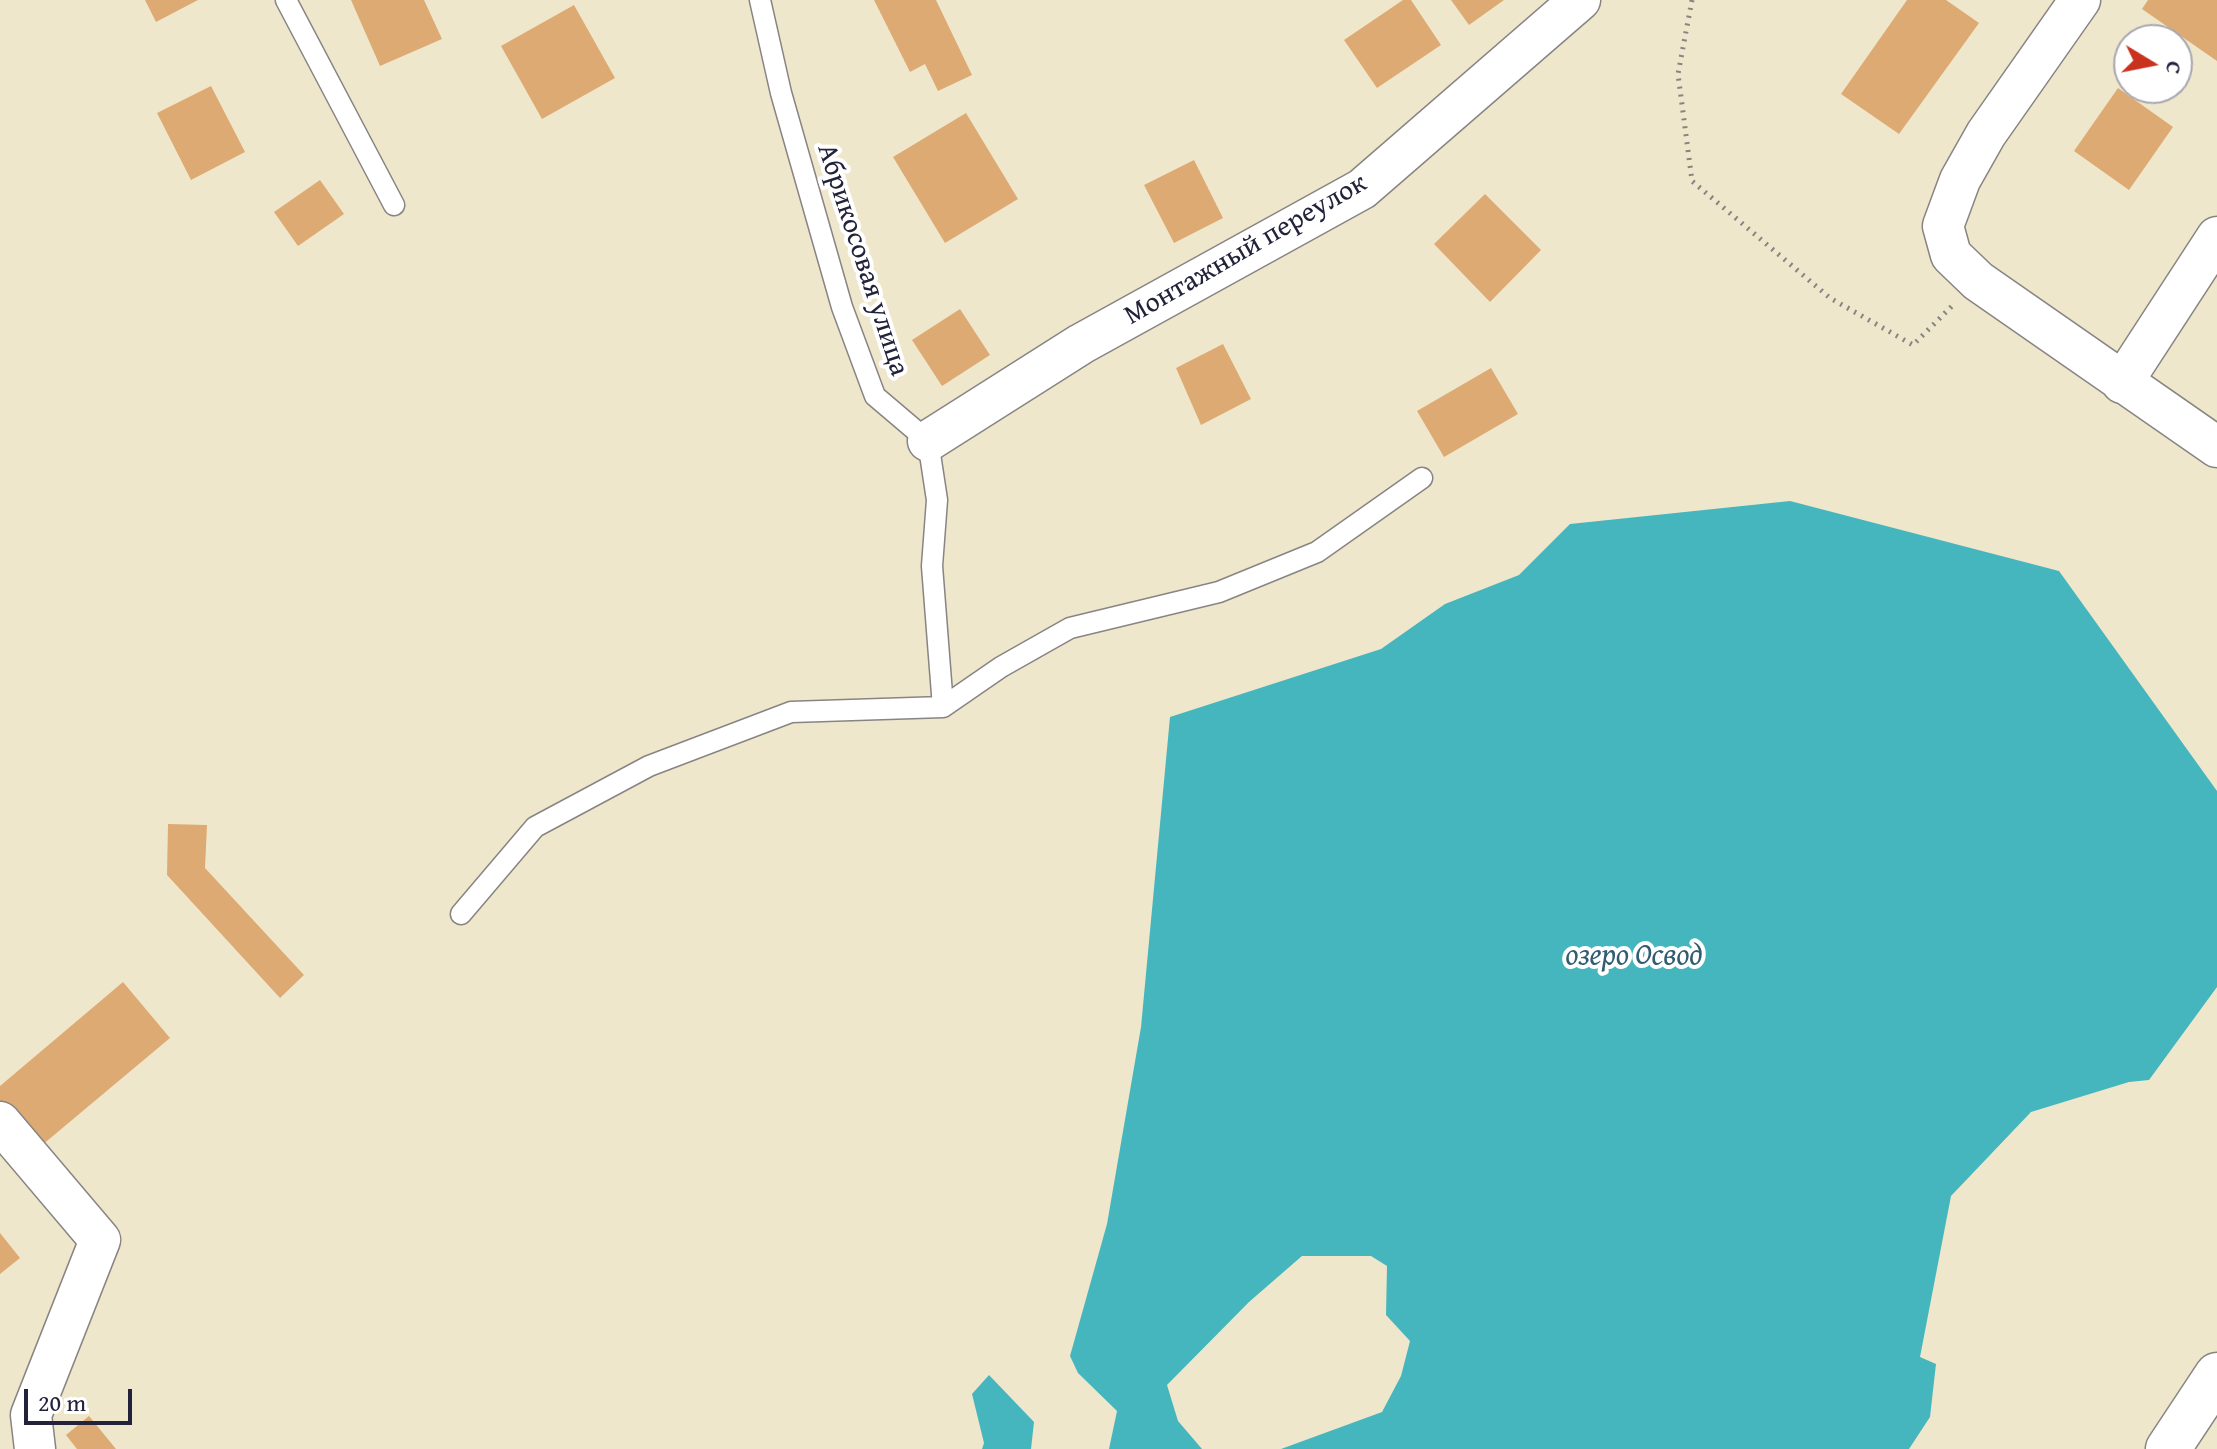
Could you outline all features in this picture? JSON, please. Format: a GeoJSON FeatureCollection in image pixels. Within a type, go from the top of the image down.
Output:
{"type":"FeatureCollection","features":[{"type":"Feature","properties":{"kind":"highway"},"geometry":{"type":"LineString","coordinates":[[2168,1449],[2217,1375]]}},
{"type":"Feature","properties":{"kind":"street","name":"Монтажный переулок"},"geometry":{"type":"LineString","coordinates":[[928,441],[1081,344],[1362,189],[1580,0]]}},
{"type":"Feature","properties":{"kind":"street"},"geometry":{"type":"LineString","coordinates":[[2080,0],[1986,134],[1960,180],[1943,226],[1951,255],[1978,281],[2217,447]]}},
{"type":"Feature","properties":{"kind":"street"},"geometry":{"type":"LineString","coordinates":[[2122,383],[2217,237]]}},
{"type":"Feature","properties":{"kind":"street"},"geometry":{"type":"LineString","coordinates":[[0,1122],[100,1240],[31,1415],[35,1449]]}},
{"type":"Feature","properties":{"kind":"lane"},"geometry":{"type":"LineString","coordinates":[[286,0],[394,205]]}},
{"type":"Feature","properties":{"kind":"lane","name":"Абрикосовая улица"},"geometry":{"type":"LineString","coordinates":[[760,0],[781,93],[838,292],[875,396],[928,441]]}},
{"type":"Feature","properties":{"kind":"lane"},"geometry":{"type":"LineString","coordinates":[[928,441],[937,500],[932,566],[943,707]]}},
{"type":"Feature","properties":{"kind":"lane"},"geometry":{"type":"LineString","coordinates":[[461,914],[535,827],[649,766],[791,712],[943,707],[1001,667],[1070,628],[1219,592],[1317,552],[1422,478]]}},
{"type":"Feature","properties":{"kind":"path"},"geometry":{"type":"LineString","coordinates":[[1692,0],[1678,74],[1692,181],[1830,298],[1913,345],[1978,281]]}},
{"type":"Feature","properties":{"kind":"water","name":"озеро Освод"},"geometry":{"type":"Polygon","coordinates":[[[1790,501],[2059,571],[2217,791],[2217,987],[2149,1080],[2129,1082],[2031,1112],[1951,1196],[1920,1357],[1936,1364],[1930,1417],[1909,1449],[1281,1449],[1382,1412],[1401,1376],[1410,1341],[1386,1315],[1387,1266],[1371,1256],[1302,1256],[1249,1302],[1167,1385],[1178,1421],[1202,1449],[1109,1449],[1117,1411],[1078,1373],[1070,1356],[1107,1224],[1141,1027],[1170,717],[1381,649],[1445,604],[1519,575],[1570,524],[1790,501]]]}},
{"type":"Feature","properties":{"kind":"water"},"geometry":{"type":"Polygon","coordinates":[[[989,1375],[1034,1422],[1031,1449],[982,1449],[984,1443],[972,1394],[989,1375]]]}},
{"type":"Feature","properties":{"kind":"building"},"geometry":{"type":"Polygon","coordinates":[[[145,0],[198,0],[156,22],[145,0]]]}},
{"type":"Feature","properties":{"kind":"building"},"geometry":{"type":"Polygon","coordinates":[[[351,0],[424,0],[442,39],[380,66],[351,0]]]}},
{"type":"Feature","properties":{"kind":"building"},"geometry":{"type":"Polygon","coordinates":[[[874,0],[936,0],[972,75],[938,91],[925,64],[910,72],[874,0]]]}},
{"type":"Feature","properties":{"kind":"building"},"geometry":{"type":"Polygon","coordinates":[[[1403,0],[1411,0],[1441,45],[1377,88],[1344,40],[1403,0]]]}},
{"type":"Feature","properties":{"kind":"building"},"geometry":{"type":"Polygon","coordinates":[[[1451,0],[1504,0],[1469,25],[1451,0]]]}},
{"type":"Feature","properties":{"kind":"building"},"geometry":{"type":"Polygon","coordinates":[[[1907,0],[1946,0],[1979,23],[1899,134],[1841,94],[1907,0]]]}},
{"type":"Feature","properties":{"kind":"building"},"geometry":{"type":"Polygon","coordinates":[[[2148,0],[2217,0],[2217,61],[2193,44],[2193,24],[2164,24],[2142,9],[2148,0]]]}},
{"type":"Feature","properties":{"kind":"building"},"geometry":{"type":"Polygon","coordinates":[[[574,5],[615,78],[542,119],[501,46],[574,5]]]}},
{"type":"Feature","properties":{"kind":"building"},"geometry":{"type":"Polygon","coordinates":[[[211,86],[245,152],[191,180],[157,113],[211,86]]]}},
{"type":"Feature","properties":{"kind":"building"},"geometry":{"type":"Polygon","coordinates":[[[2113,95],[2113,104],[2141,104],[2173,127],[2129,190],[2074,151],[2113,95]]]}},
{"type":"Feature","properties":{"kind":"building"},"geometry":{"type":"Polygon","coordinates":[[[966,113],[1018,199],[945,243],[893,157],[966,113]]]}},
{"type":"Feature","properties":{"kind":"building"},"geometry":{"type":"Polygon","coordinates":[[[1194,160],[1223,218],[1174,243],[1144,185],[1194,160]]]}},
{"type":"Feature","properties":{"kind":"building"},"geometry":{"type":"Polygon","coordinates":[[[320,180],[344,214],[298,246],[274,212],[320,180]]]}},
{"type":"Feature","properties":{"kind":"building"},"geometry":{"type":"Polygon","coordinates":[[[1485,194],[1541,250],[1490,302],[1434,244],[1485,194]]]}},
{"type":"Feature","properties":{"kind":"building"},"geometry":{"type":"Polygon","coordinates":[[[960,309],[990,355],[942,386],[912,340],[960,309]]]}},
{"type":"Feature","properties":{"kind":"building"},"geometry":{"type":"Polygon","coordinates":[[[1223,344],[1251,399],[1201,425],[1176,368],[1223,344]]]}},
{"type":"Feature","properties":{"kind":"building"},"geometry":{"type":"Polygon","coordinates":[[[1491,368],[1518,414],[1444,457],[1417,411],[1491,368]]]}},
{"type":"Feature","properties":{"kind":"building"},"geometry":{"type":"Polygon","coordinates":[[[168,824],[207,825],[205,868],[304,975],[280,998],[167,875],[168,824]]]}},
{"type":"Feature","properties":{"kind":"building"},"geometry":{"type":"Polygon","coordinates":[[[123,982],[170,1038],[29,1156],[0,1121],[0,1086],[123,982]]]}},
{"type":"Feature","properties":{"kind":"building"},"geometry":{"type":"Polygon","coordinates":[[[0,1233],[20,1258],[0,1274],[0,1233]]]}},
{"type":"Feature","properties":{"kind":"building"},"geometry":{"type":"Polygon","coordinates":[[[89,1416],[116,1449],[77,1449],[66,1435],[89,1416]]]}}]}
